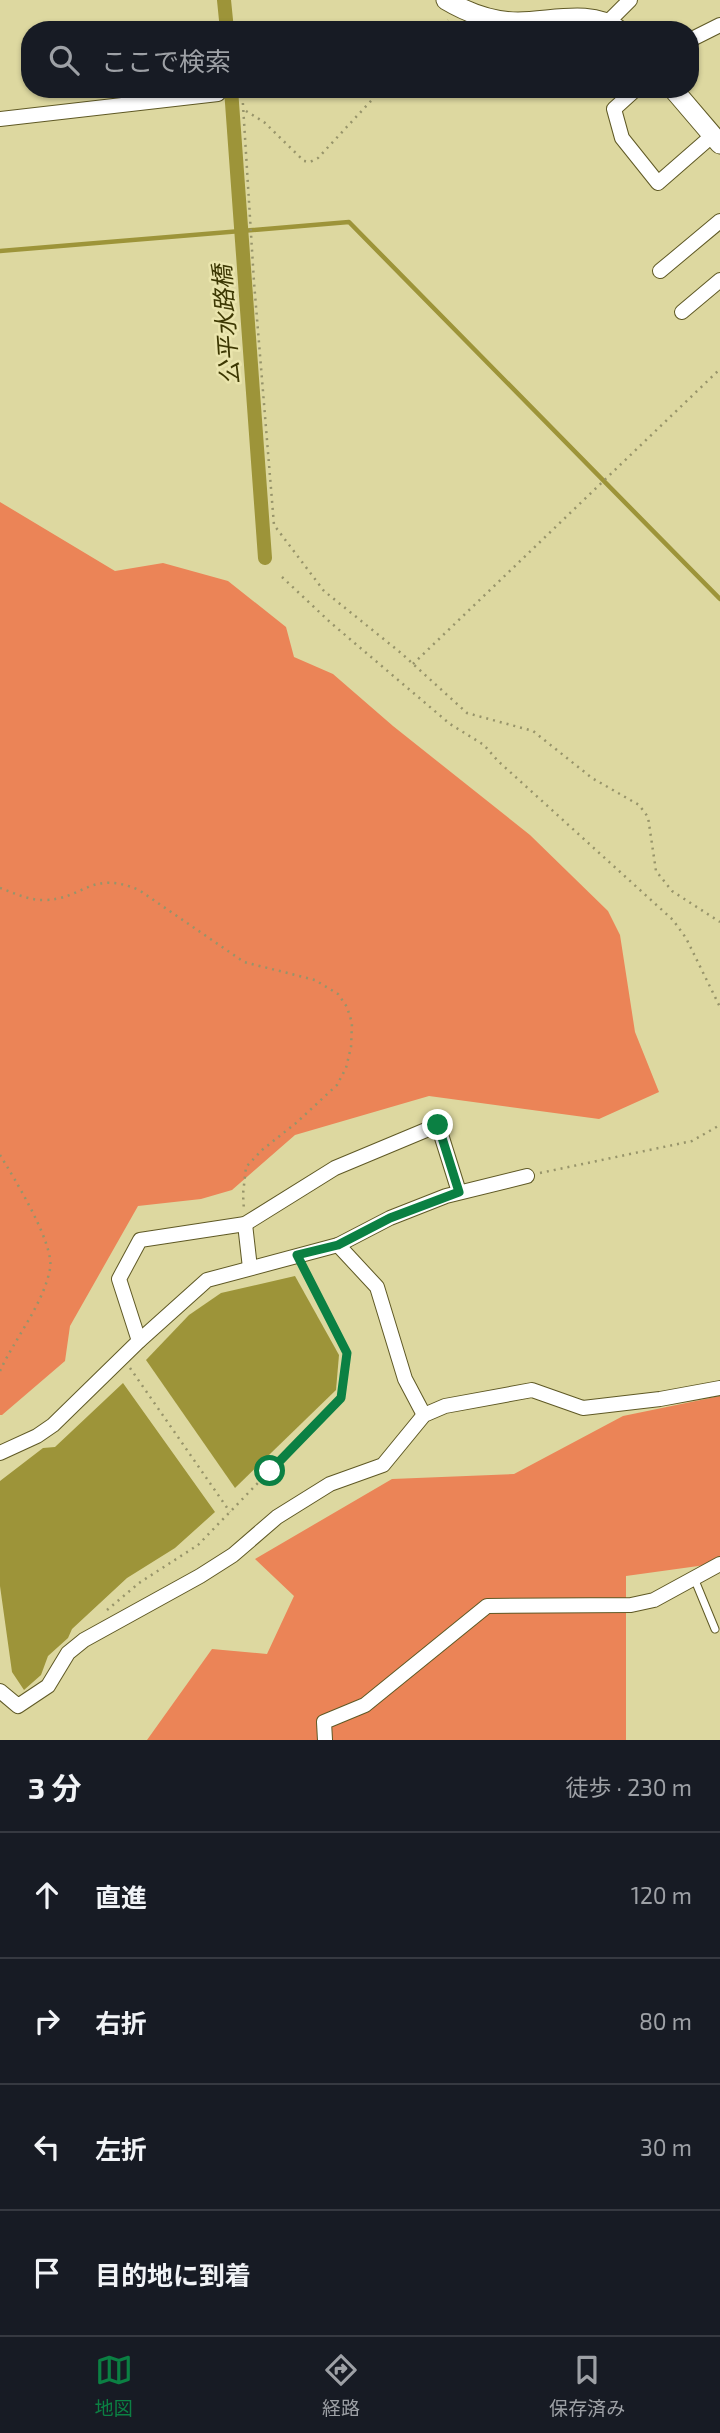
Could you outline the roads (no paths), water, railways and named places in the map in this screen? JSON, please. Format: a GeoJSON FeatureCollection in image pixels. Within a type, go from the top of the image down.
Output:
{"type":"FeatureCollection","features":[{"type":"Feature","properties":{"kind":"street"},"geometry":{"type":"LineString","coordinates":[[446,0],[480,16],[501,21]]}},
{"type":"Feature","properties":{"kind":"street"},"geometry":{"type":"LineString","coordinates":[[616,21],[630,0]]}},
{"type":"Feature","properties":{"kind":"street"},"geometry":{"type":"LineString","coordinates":[[536,21],[586,18],[596,21]]}},
{"type":"Feature","properties":{"kind":"street"},"geometry":{"type":"LineString","coordinates":[[699,36],[720,25]]}},
{"type":"Feature","properties":{"kind":"street"},"geometry":{"type":"LineString","coordinates":[[0,119],[183,98]]}},
{"type":"Feature","properties":{"kind":"street"},"geometry":{"type":"LineString","coordinates":[[626,98],[614,109],[622,138],[658,183],[716,139],[681,98]]}},
{"type":"Feature","properties":{"kind":"street"},"geometry":{"type":"LineString","coordinates":[[660,271],[720,221]]}},
{"type":"Feature","properties":{"kind":"street"},"geometry":{"type":"LineString","coordinates":[[682,312],[720,280]]}},
{"type":"Feature","properties":{"kind":"street"},"geometry":{"type":"LineString","coordinates":[[139,1340],[119,1279],[140,1240],[244,1224],[335,1168],[438,1125],[459,1192]]}},
{"type":"Feature","properties":{"kind":"street"},"geometry":{"type":"LineString","coordinates":[[0,1453],[37,1436],[53,1425],[139,1340],[207,1280],[338,1245],[390,1218],[459,1192],[527,1176]]}},
{"type":"Feature","properties":{"kind":"street"},"geometry":{"type":"LineString","coordinates":[[244,1224],[250,1268]]}},
{"type":"Feature","properties":{"kind":"street"},"geometry":{"type":"LineString","coordinates":[[338,1245],[377,1287],[405,1378],[424,1415]]}},
{"type":"Feature","properties":{"kind":"street"},"geometry":{"type":"LineString","coordinates":[[0,1691],[18,1706],[48,1686],[68,1653],[84,1640],[233,1555],[277,1517],[330,1483],[383,1465],[424,1415],[445,1406],[531,1391],[583,1408],[660,1399],[720,1388]]}},
{"type":"Feature","properties":{"kind":"street"},"geometry":{"type":"LineString","coordinates":[[325,1740],[324,1722],[365,1705],[487,1606],[631,1605],[654,1600],[720,1564]]}},
{"type":"Feature","properties":{"kind":"lane"},"geometry":{"type":"LineString","coordinates":[[694,1578],[715,1629]]}},
{"type":"Feature","properties":{"kind":"waterway","name":"公平水路橋"},"geometry":{"type":"LineString","coordinates":[[224,0],[226,21]]}},
{"type":"Feature","properties":{"kind":"waterway","name":"公平水路橋"},"geometry":{"type":"LineString","coordinates":[[232,98],[265,558]]}},
{"type":"Feature","properties":{"kind":"waterway"},"geometry":{"type":"LineString","coordinates":[[0,251],[349,222],[720,599]]}}]}
